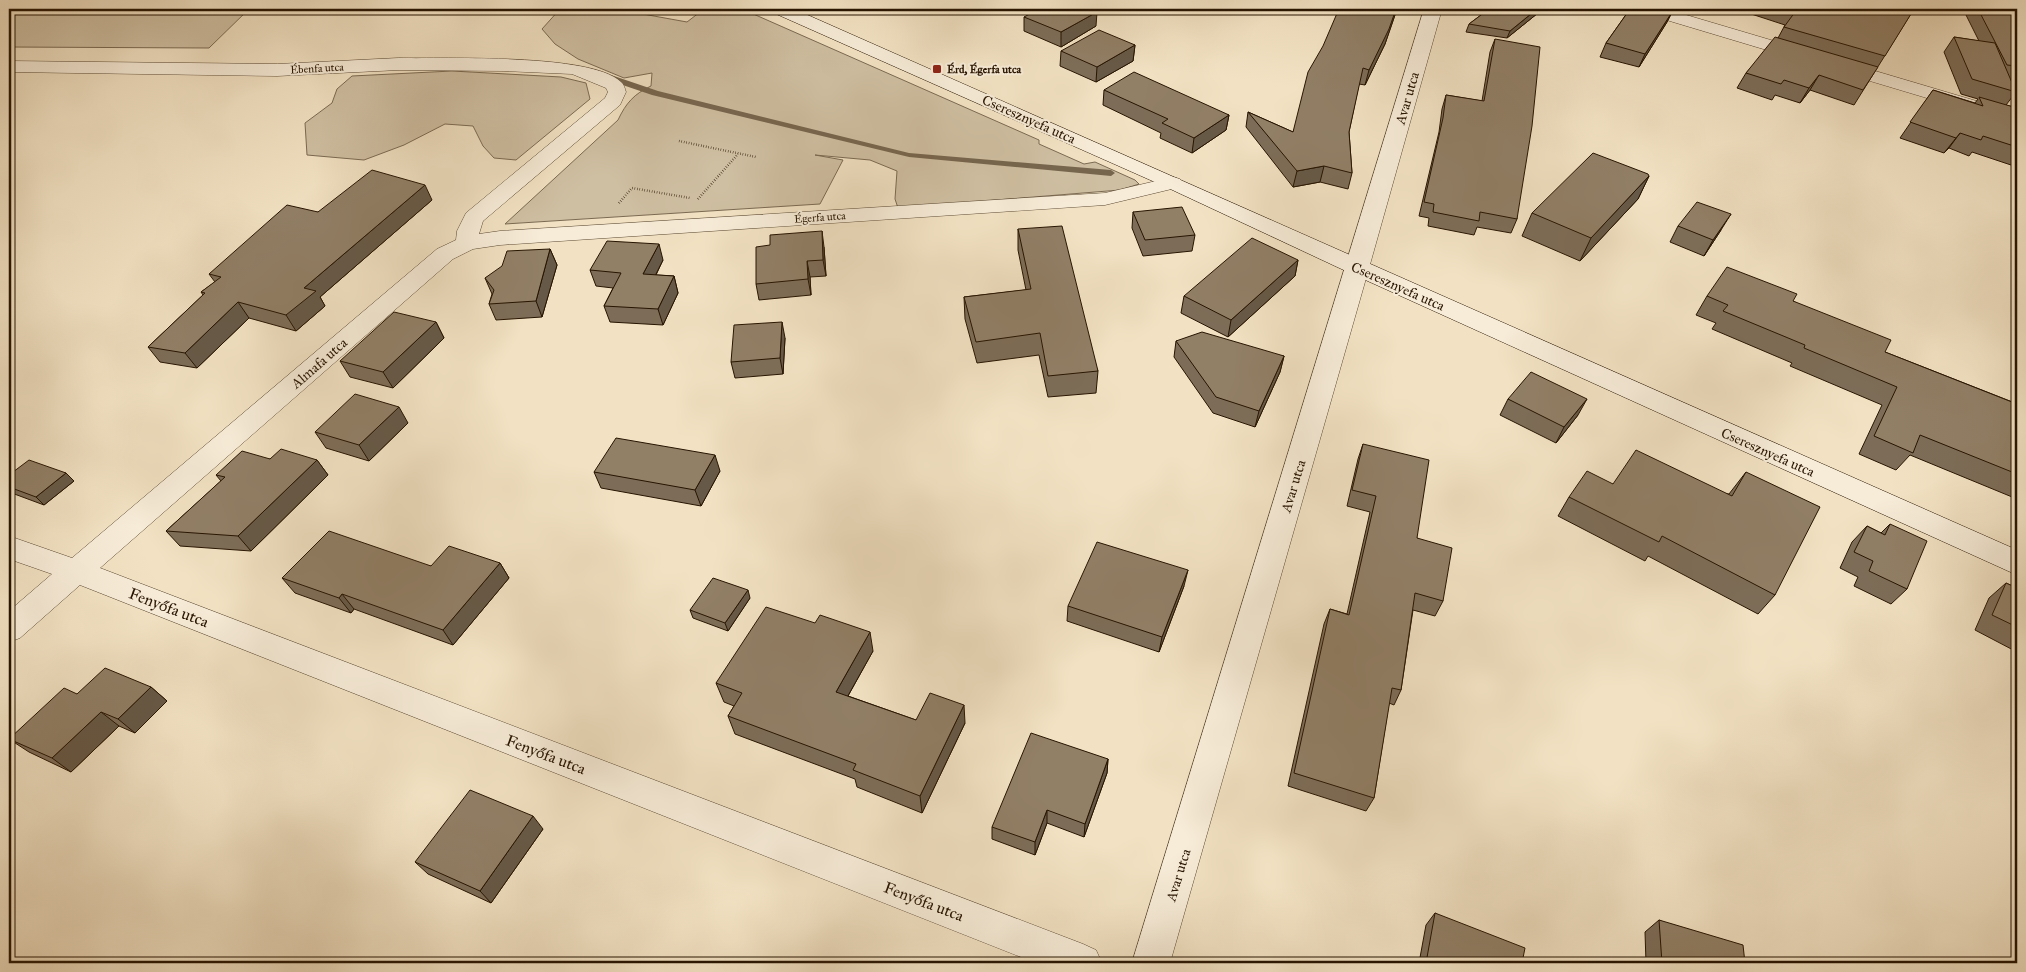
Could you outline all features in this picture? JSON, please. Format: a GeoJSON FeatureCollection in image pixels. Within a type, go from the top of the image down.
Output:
{"type":"FeatureCollection","features":[{"type":"Feature","properties":{"kind":"street","name":"Cseresznyefa utca"},"geometry":{"type":"LineString","coordinates":[[780,9],[1173,183],[1358,268],[2017,563]]}},
{"type":"Feature","properties":{"kind":"street","name":"Avar utca"},"geometry":{"type":"LineString","coordinates":[[1151,963],[1433,9]]}},
{"type":"Feature","properties":{"kind":"street"},"geometry":{"type":"LineString","coordinates":[[1649,9],[2017,119]]}},
{"type":"Feature","properties":{"kind":"street","name":"Ébenfa utca"},"geometry":{"type":"LineString","coordinates":[[9,66],[277,70],[400,64],[504,65],[573,69],[592,74],[614,85],[617,92],[613,101],[474,218],[468,231],[467,243]]}},
{"type":"Feature","properties":{"kind":"street","name":"Égerfa utca"},"geometry":{"type":"LineString","coordinates":[[467,243],[500,238],[1105,199],[1173,183]]}},
{"type":"Feature","properties":{"kind":"street","name":"Almafa utca"},"geometry":{"type":"LineString","coordinates":[[9,629],[445,254],[467,243]]}},
{"type":"Feature","properties":{"kind":"street","name":"Fenyőfa utca"},"geometry":{"type":"LineString","coordinates":[[9,547],[76,571],[1083,963]]}},
{"type":"Feature","properties":{"kind":"path"},"geometry":{"type":"LineString","coordinates":[[679,141],[756,157]]}},
{"type":"Feature","properties":{"kind":"path"},"geometry":{"type":"LineString","coordinates":[[697,199],[738,154]]}},
{"type":"Feature","properties":{"kind":"shaded area"},"geometry":{"type":"Polygon","coordinates":[[[9,9],[249,9],[209,48],[9,47],[9,9]]]}},
{"type":"Feature","properties":{"kind":"shaded area"},"geometry":{"type":"Polygon","coordinates":[[[265,9],[528,9],[521,14],[265,9]]]}},
{"type":"Feature","properties":{"kind":"shaded area"},"geometry":{"type":"Polygon","coordinates":[[[560,9],[615,9],[687,22],[704,9],[742,9],[1039,140],[1039,144],[1084,164],[1095,162],[1135,180],[1139,184],[1120,190],[898,208],[895,199],[897,171],[870,160],[815,155],[843,160],[820,204],[505,224],[618,120],[631,100],[651,86],[652,73],[624,78],[578,59],[555,44],[542,29],[560,9]]]}},
{"type":"Feature","properties":{"kind":"shaded area"},"geometry":{"type":"Polygon","coordinates":[[[452,71],[561,77],[586,83],[590,99],[516,160],[494,158],[483,146],[473,126],[445,124],[404,145],[364,160],[307,155],[305,123],[332,103],[337,89],[352,76],[452,71]]]}},
{"type":"Feature","properties":{"kind":"building"},"geometry":{"type":"Polygon","coordinates":[[[1039,9],[1090,9],[1097,12],[1061,32],[1024,17],[1039,9]]]}},
{"type":"Feature","properties":{"kind":"building"},"geometry":{"type":"Polygon","coordinates":[[[1349,9],[1396,9],[1389,29],[1369,70],[1363,68],[1349,132],[1352,173],[1324,166],[1297,171],[1248,112],[1293,132],[1308,72],[1323,46],[1338,11],[1347,13],[1349,9]]]}},
{"type":"Feature","properties":{"kind":"building"},"geometry":{"type":"Polygon","coordinates":[[[1489,9],[1537,9],[1510,31],[1469,24],[1489,9]]]}},
{"type":"Feature","properties":{"kind":"building"},"geometry":{"type":"Polygon","coordinates":[[[1630,9],[1674,9],[1645,54],[1606,43],[1630,9]]]}},
{"type":"Feature","properties":{"kind":"building"},"geometry":{"type":"Polygon","coordinates":[[[1784,9],[1914,9],[1885,56],[1784,27],[1795,12],[1784,9]]]}},
{"type":"Feature","properties":{"kind":"building"},"geometry":{"type":"Polygon","coordinates":[[[1978,9],[2017,9],[2017,66],[2007,65],[1978,9]]]}},
{"type":"Feature","properties":{"kind":"building"},"geometry":{"type":"Polygon","coordinates":[[[1099,30],[1135,45],[1097,67],[1061,51],[1099,30]]]}},
{"type":"Feature","properties":{"kind":"building"},"geometry":{"type":"Polygon","coordinates":[[[1775,37],[1878,67],[1863,90],[1819,75],[1809,88],[1784,80],[1781,84],[1746,73],[1775,37]]]}},
{"type":"Feature","properties":{"kind":"building"},"geometry":{"type":"Polygon","coordinates":[[[1954,37],[1995,43],[2016,92],[1972,79],[1954,37]]]}},
{"type":"Feature","properties":{"kind":"building"},"geometry":{"type":"Polygon","coordinates":[[[1495,39],[1540,47],[1532,126],[1517,219],[1480,212],[1479,221],[1433,212],[1434,204],[1424,202],[1443,118],[1446,95],[1484,101],[1495,39]]]}},
{"type":"Feature","properties":{"kind":"building"},"geometry":{"type":"Polygon","coordinates":[[[1134,72],[1229,115],[1194,138],[1162,123],[1168,119],[1104,90],[1134,72]]]}},
{"type":"Feature","properties":{"kind":"building"},"geometry":{"type":"Polygon","coordinates":[[[1933,90],[1983,106],[1979,97],[2017,108],[2017,147],[1983,136],[1981,140],[1960,133],[1956,138],[1910,122],[1933,90]]]}},
{"type":"Feature","properties":{"kind":"building"},"geometry":{"type":"Polygon","coordinates":[[[1593,153],[1649,176],[1591,238],[1532,213],[1593,153]]]}},
{"type":"Feature","properties":{"kind":"building"},"geometry":{"type":"Polygon","coordinates":[[[372,170],[425,185],[304,288],[316,291],[286,315],[238,302],[185,353],[148,347],[205,293],[201,292],[221,277],[209,274],[287,205],[318,212],[372,170]]]}},
{"type":"Feature","properties":{"kind":"building"},"geometry":{"type":"Polygon","coordinates":[[[1697,202],[1731,214],[1713,240],[1678,226],[1697,202]]]}},
{"type":"Feature","properties":{"kind":"building"},"geometry":{"type":"Polygon","coordinates":[[[1182,207],[1195,235],[1145,240],[1133,212],[1182,207]]]}},
{"type":"Feature","properties":{"kind":"building"},"geometry":{"type":"Polygon","coordinates":[[[1062,226],[1098,371],[1048,376],[1040,333],[976,342],[964,297],[1031,289],[1018,229],[1062,226]]]}},
{"type":"Feature","properties":{"kind":"building"},"geometry":{"type":"Polygon","coordinates":[[[822,231],[823,260],[807,261],[808,279],[756,284],[756,247],[770,245],[770,235],[822,231]]]}},
{"type":"Feature","properties":{"kind":"building"},"geometry":{"type":"Polygon","coordinates":[[[1252,238],[1298,260],[1231,320],[1184,296],[1252,238]]]}},
{"type":"Feature","properties":{"kind":"building"},"geometry":{"type":"Polygon","coordinates":[[[607,241],[659,244],[643,274],[674,276],[658,309],[604,306],[621,273],[590,270],[607,241]]]}},
{"type":"Feature","properties":{"kind":"building"},"geometry":{"type":"Polygon","coordinates":[[[550,249],[536,301],[489,304],[494,290],[485,278],[502,266],[507,251],[550,249]]]}},
{"type":"Feature","properties":{"kind":"building"},"geometry":{"type":"Polygon","coordinates":[[[1727,267],[1797,294],[1793,301],[1891,340],[1885,352],[2017,404],[2017,474],[1920,435],[1913,453],[1874,436],[1897,387],[1804,348],[1805,345],[1723,311],[1728,305],[1707,296],[1727,267]]]}},
{"type":"Feature","properties":{"kind":"building"},"geometry":{"type":"Polygon","coordinates":[[[394,312],[436,322],[383,372],[340,361],[394,312]]]}},
{"type":"Feature","properties":{"kind":"building"},"geometry":{"type":"Polygon","coordinates":[[[782,322],[780,358],[731,362],[734,325],[782,322]]]}},
{"type":"Feature","properties":{"kind":"building"},"geometry":{"type":"Polygon","coordinates":[[[1202,332],[1284,356],[1259,411],[1216,397],[1176,341],[1202,332]]]}},
{"type":"Feature","properties":{"kind":"building"},"geometry":{"type":"Polygon","coordinates":[[[1531,372],[1587,399],[1564,427],[1508,399],[1531,372]]]}},
{"type":"Feature","properties":{"kind":"building"},"geometry":{"type":"Polygon","coordinates":[[[355,394],[399,407],[359,445],[315,432],[355,394]]]}},
{"type":"Feature","properties":{"kind":"building"},"geometry":{"type":"Polygon","coordinates":[[[616,438],[715,455],[695,490],[594,472],[616,438]]]}},
{"type":"Feature","properties":{"kind":"building"},"geometry":{"type":"Polygon","coordinates":[[[1363,444],[1429,460],[1417,538],[1452,548],[1443,601],[1415,593],[1401,690],[1392,688],[1374,798],[1294,773],[1330,609],[1349,615],[1376,496],[1352,490],[1363,444]]]}},
{"type":"Feature","properties":{"kind":"building"},"geometry":{"type":"Polygon","coordinates":[[[281,449],[317,460],[238,536],[166,531],[225,477],[216,475],[242,451],[270,459],[281,449]]]}},
{"type":"Feature","properties":{"kind":"building"},"geometry":{"type":"Polygon","coordinates":[[[1636,450],[1732,496],[1746,472],[1820,507],[1775,595],[1662,536],[1659,542],[1569,497],[1587,471],[1613,484],[1636,450]]]}},
{"type":"Feature","properties":{"kind":"building"},"geometry":{"type":"Polygon","coordinates":[[[29,460],[66,473],[36,497],[9,487],[9,475],[29,460]]]}},
{"type":"Feature","properties":{"kind":"building"},"geometry":{"type":"Polygon","coordinates":[[[1890,524],[1927,541],[1907,589],[1869,571],[1873,561],[1854,552],[1867,526],[1885,535],[1890,524]]]}},
{"type":"Feature","properties":{"kind":"building"},"geometry":{"type":"Polygon","coordinates":[[[329,531],[431,566],[449,546],[500,563],[443,630],[342,594],[339,598],[282,578],[329,531]]]}},
{"type":"Feature","properties":{"kind":"building"},"geometry":{"type":"Polygon","coordinates":[[[1097,542],[1188,570],[1162,637],[1068,606],[1097,542]]]}},
{"type":"Feature","properties":{"kind":"building"},"geometry":{"type":"Polygon","coordinates":[[[713,578],[748,590],[725,623],[690,610],[713,578]]]}},
{"type":"Feature","properties":{"kind":"building"},"geometry":{"type":"Polygon","coordinates":[[[2006,583],[2017,588],[2017,627],[1992,615],[2006,583]]]}},
{"type":"Feature","properties":{"kind":"building"},"geometry":{"type":"Polygon","coordinates":[[[766,607],[815,623],[820,615],[870,632],[836,692],[916,720],[930,693],[964,705],[920,796],[853,770],[856,764],[728,716],[742,693],[716,683],[766,607]]]}},
{"type":"Feature","properties":{"kind":"building"},"geometry":{"type":"Polygon","coordinates":[[[105,668],[151,687],[118,719],[101,712],[52,758],[9,739],[64,688],[77,694],[105,668]]]}},
{"type":"Feature","properties":{"kind":"building"},"geometry":{"type":"Polygon","coordinates":[[[1031,733],[1108,759],[1085,824],[1047,810],[1035,842],[992,827],[1031,733]]]}},
{"type":"Feature","properties":{"kind":"building"},"geometry":{"type":"Polygon","coordinates":[[[470,790],[533,816],[480,891],[415,862],[470,790]]]}},
{"type":"Feature","properties":{"kind":"building"},"geometry":{"type":"Polygon","coordinates":[[[1435,913],[1525,948],[1522,963],[1426,963],[1435,913]]]}},
{"type":"Feature","properties":{"kind":"building"},"geometry":{"type":"Polygon","coordinates":[[[1659,920],[1743,945],[1745,963],[1662,963],[1659,920]]]}},
{"type":"Feature","properties":{"kind":"waterway"},"geometry":{"type":"LineString","coordinates":[[608,77],[655,93],[909,155],[1111,173]]}},
{"type":"Feature","properties":{"kind":"place","name":"Érd, Égerfa utca"},"geometry":{"type":"Point","coordinates":[937,69]}}]}
